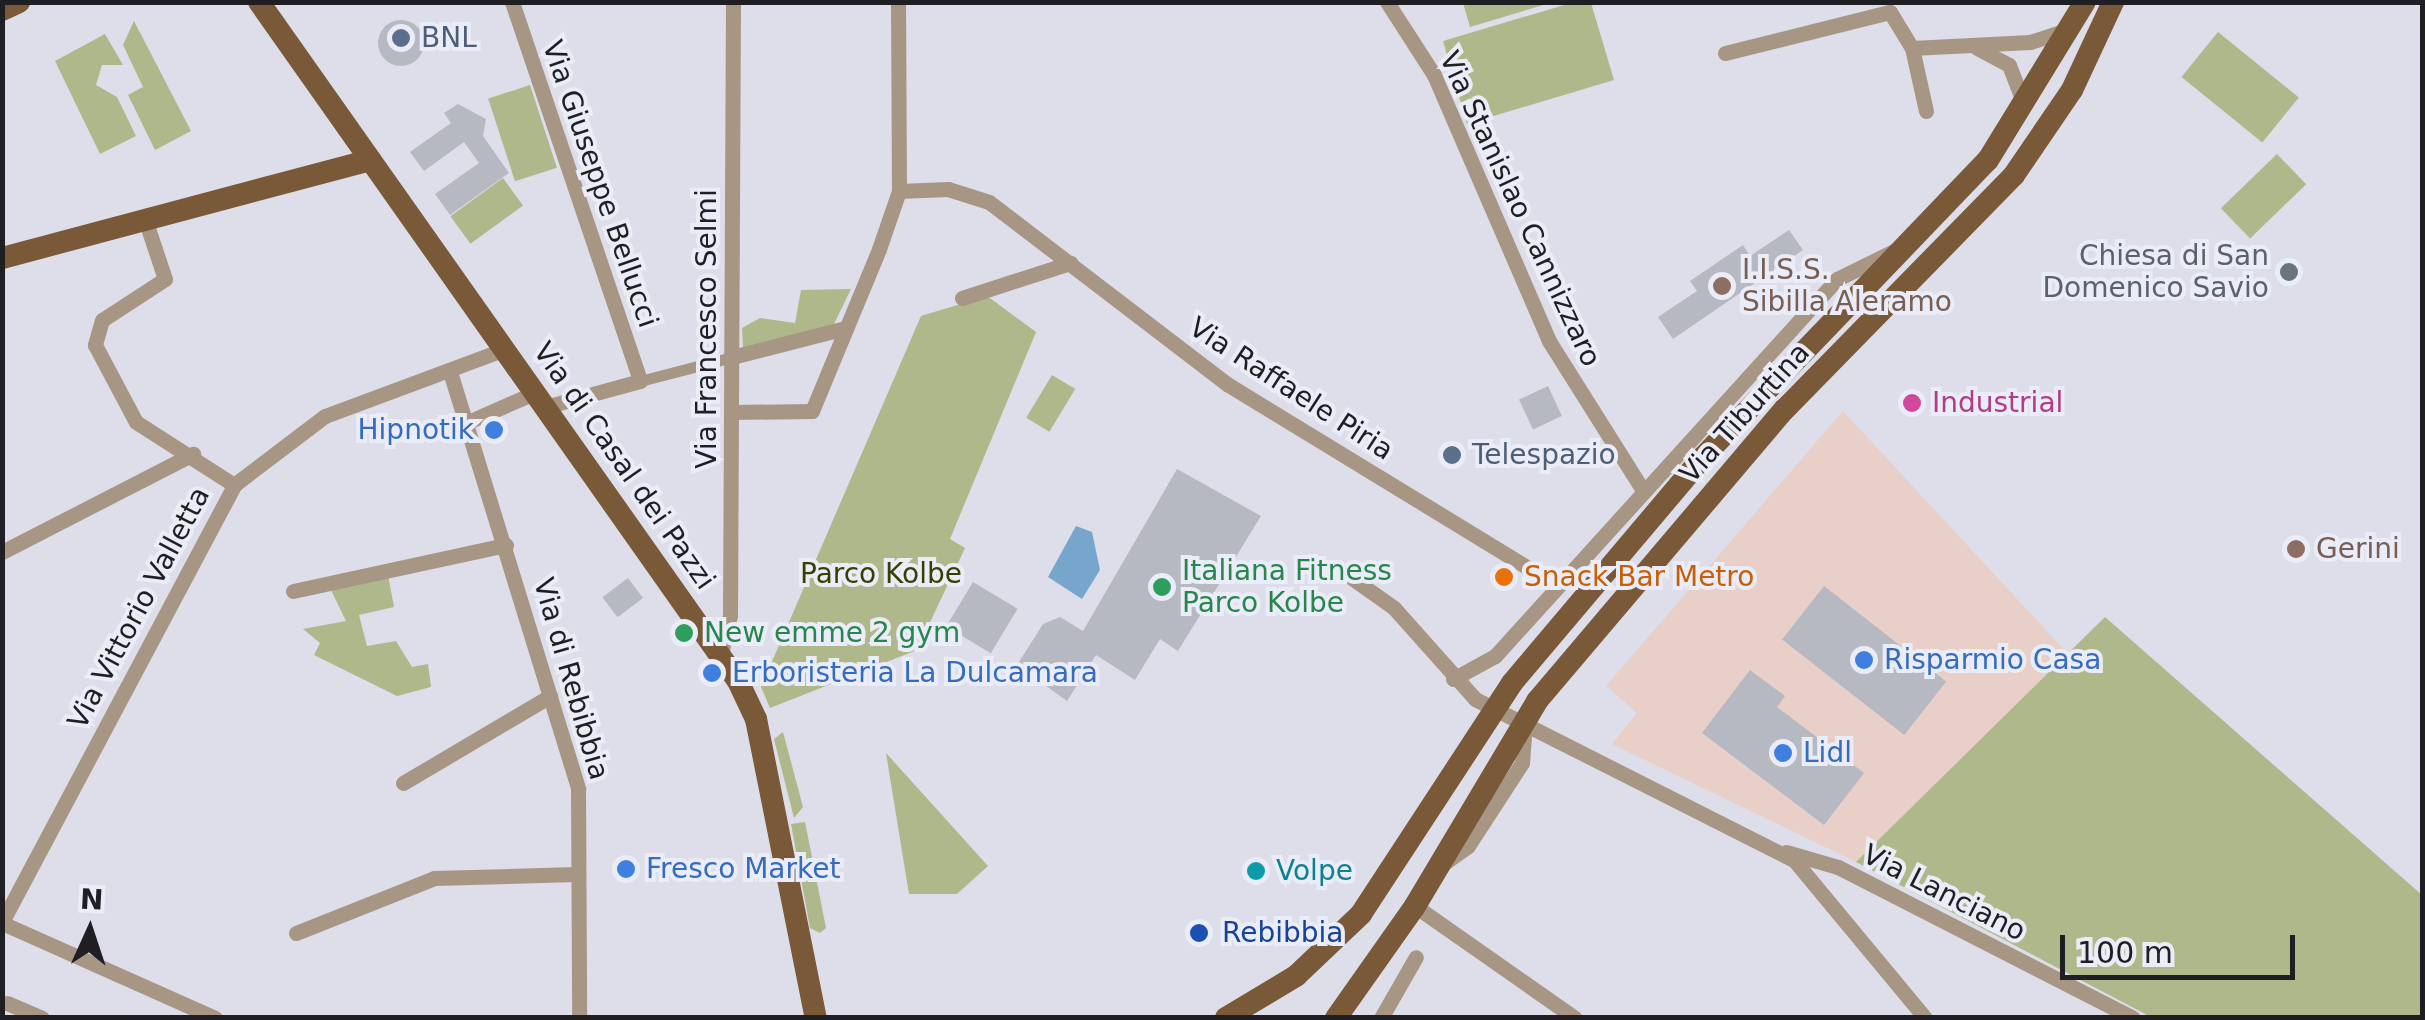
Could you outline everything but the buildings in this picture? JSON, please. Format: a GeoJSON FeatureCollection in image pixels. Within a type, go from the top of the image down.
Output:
{"type":"FeatureCollection","features":[{"type":"Feature","properties":{"kind":"main road"},"geometry":{"type":"LineString","coordinates":[[2,10],[19,2]]}},
{"type":"Feature","properties":{"kind":"main road","name":"Via di Casal dei Pazzi"},"geometry":{"type":"LineString","coordinates":[[260,2],[721,654],[756,719],[816,1018]]}},
{"type":"Feature","properties":{"kind":"main road","name":"Via Tiburtina"},"geometry":{"type":"LineString","coordinates":[[1336,1018],[1415,906],[1526,722],[1785,410],[2007,183],[2063,105],[2114,2]]}},
{"type":"Feature","properties":{"kind":"main road","name":"Via Tiburtina"},"geometry":{"type":"LineString","coordinates":[[1226,1018],[1329,947],[1382,886],[1494,708],[1701,459],[1912,241],[2025,112],[2080,13]]}},
{"type":"Feature","properties":{"kind":"main road"},"geometry":{"type":"LineString","coordinates":[[2,258],[370,160]]}},
{"type":"Feature","properties":{"kind":"street","name":"Via Giuseppe Bellucci"},"geometry":{"type":"LineString","coordinates":[[512,2],[640,381]]}},
{"type":"Feature","properties":{"kind":"street","name":"Via Francesco Selmi"},"geometry":{"type":"LineString","coordinates":[[721,654],[730,616],[732,2]]}},
{"type":"Feature","properties":{"kind":"street"},"geometry":{"type":"LineString","coordinates":[[732,412],[812,412],[900,192],[898,2]]}},
{"type":"Feature","properties":{"kind":"street","name":"Via Stanislao Cannizzaro"},"geometry":{"type":"LineString","coordinates":[[1387,2],[1434,75],[1548,341],[1641,487]]}},
{"type":"Feature","properties":{"kind":"street"},"geometry":{"type":"LineString","coordinates":[[1726,53],[1890,12],[1912,48],[1926,111]]}},
{"type":"Feature","properties":{"kind":"street"},"geometry":{"type":"LineString","coordinates":[[1912,48],[2050,38],[2080,13]]}},
{"type":"Feature","properties":{"kind":"street"},"geometry":{"type":"LineString","coordinates":[[1968,46],[2009,65],[2025,112]]}},
{"type":"Feature","properties":{"kind":"street","name":"Via Raffaele Piria"},"geometry":{"type":"LineString","coordinates":[[900,192],[977,196],[1227,384],[1555,584]]}},
{"type":"Feature","properties":{"kind":"street"},"geometry":{"type":"LineString","coordinates":[[146,222],[165,280],[102,320],[95,346],[136,422],[193,454],[234,485]]}},
{"type":"Feature","properties":{"kind":"street","name":"Via Tiburtina"},"geometry":{"type":"LineString","coordinates":[[1453,680],[1495,656],[1641,487],[1837,279],[1912,241]]}},
{"type":"Feature","properties":{"kind":"street"},"geometry":{"type":"LineString","coordinates":[[962,298],[1070,263]]}},
{"type":"Feature","properties":{"kind":"street"},"geometry":{"type":"LineString","coordinates":[[468,422],[540,400],[640,381],[846,328]]}},
{"type":"Feature","properties":{"kind":"street","name":"Via Vittorio Valletta"},"geometry":{"type":"LineString","coordinates":[[2,922],[234,485],[325,416],[451,375],[505,349]]}},
{"type":"Feature","properties":{"kind":"street","name":"Via di Rebibbia"},"geometry":{"type":"LineString","coordinates":[[451,375],[506,544],[578,789],[579,1018]]}},
{"type":"Feature","properties":{"kind":"street"},"geometry":{"type":"LineString","coordinates":[[2,552],[193,454]]}},
{"type":"Feature","properties":{"kind":"street"},"geometry":{"type":"LineString","coordinates":[[293,591],[506,544]]}},
{"type":"Feature","properties":{"kind":"street","name":"Via Lanciano"},"geometry":{"type":"LineString","coordinates":[[1339,569],[1394,608],[1453,680],[1494,708],[1783,852],[1838,867],[2133,1018]]}},
{"type":"Feature","properties":{"kind":"street"},"geometry":{"type":"LineString","coordinates":[[403,782],[550,696]]}},
{"type":"Feature","properties":{"kind":"street","name":"Via Lanciano"},"geometry":{"type":"LineString","coordinates":[[1783,852],[1925,1018]]}},
{"type":"Feature","properties":{"kind":"street"},"geometry":{"type":"LineString","coordinates":[[296,933],[434,878],[576,874]]}},
{"type":"Feature","properties":{"kind":"street"},"geometry":{"type":"LineString","coordinates":[[1415,906],[1575,1018]]}},
{"type":"Feature","properties":{"kind":"street"},"geometry":{"type":"LineString","coordinates":[[2,922],[215,1018]]}},
{"type":"Feature","properties":{"kind":"street"},"geometry":{"type":"LineString","coordinates":[[1381,1018],[1416,957]]}},
{"type":"Feature","properties":{"kind":"street"},"geometry":{"type":"LineString","coordinates":[[7,1003],[42,1018]]}},
{"type":"Feature","properties":{"kind":"shaded area"},"geometry":{"type":"Polygon","coordinates":[[[1843,411],[2068,654],[1856,862],[1612,744],[1637,713],[1606,686],[1843,411]]]}},
{"type":"Feature","properties":{"kind":"green space"},"geometry":{"type":"Polygon","coordinates":[[[1463,2],[1550,3],[1470,27],[1463,2]]]}},
{"type":"Feature","properties":{"kind":"green space"},"geometry":{"type":"Polygon","coordinates":[[[1571,3],[1591,3],[1614,80],[1467,124],[1443,41],[1571,3]]]}},
{"type":"Feature","properties":{"kind":"green space"},"geometry":{"type":"Polygon","coordinates":[[[134,21],[191,131],[155,150],[128,95],[143,87],[123,45],[134,21]]]}},
{"type":"Feature","properties":{"kind":"green space"},"geometry":{"type":"Polygon","coordinates":[[[2218,32],[2299,97],[2262,143],[2181,77],[2218,32]]]}},
{"type":"Feature","properties":{"kind":"green space"},"geometry":{"type":"Polygon","coordinates":[[[105,34],[123,65],[102,65],[96,85],[117,97],[136,136],[100,154],[55,61],[105,34]]]}},
{"type":"Feature","properties":{"kind":"green space"},"geometry":{"type":"Polygon","coordinates":[[[530,85],[557,168],[515,181],[488,99],[530,85]]]}},
{"type":"Feature","properties":{"kind":"green space"},"geometry":{"type":"Polygon","coordinates":[[[2277,154],[2306,184],[2250,238],[2221,208],[2277,154]]]}},
{"type":"Feature","properties":{"kind":"green space"},"geometry":{"type":"Polygon","coordinates":[[[503,178],[523,206],[470,244],[450,216],[503,178]]]}},
{"type":"Feature","properties":{"kind":"green space"},"geometry":{"type":"Polygon","coordinates":[[[851,289],[834,324],[743,349],[742,328],[760,318],[795,323],[801,290],[851,289]]]}},
{"type":"Feature","properties":{"kind":"green space","name":"Parco Kolbe"},"geometry":{"type":"Polygon","coordinates":[[[987,296],[1036,332],[950,539],[965,548],[917,650],[770,708],[761,687],[921,316],[987,296]]]}},
{"type":"Feature","properties":{"kind":"green space"},"geometry":{"type":"Polygon","coordinates":[[[1052,375],[1075,389],[1049,432],[1026,418],[1052,375]]]}},
{"type":"Feature","properties":{"kind":"green space"},"geometry":{"type":"Polygon","coordinates":[[[388,575],[394,607],[359,615],[367,646],[396,641],[412,667],[428,664],[431,687],[397,696],[314,655],[320,643],[303,629],[346,621],[329,586],[388,575]]]}},
{"type":"Feature","properties":{"kind":"green space"},"geometry":{"type":"Polygon","coordinates":[[[2105,617],[2422,895],[2422,1017],[2151,1017],[1856,862],[2105,617]]]}},
{"type":"Feature","properties":{"kind":"green space"},"geometry":{"type":"Polygon","coordinates":[[[783,732],[803,807],[794,818],[774,739],[783,732]]]}},
{"type":"Feature","properties":{"kind":"green space"},"geometry":{"type":"Polygon","coordinates":[[[886,753],[988,866],[957,894],[909,894],[886,753]]]}},
{"type":"Feature","properties":{"kind":"green space"},"geometry":{"type":"Polygon","coordinates":[[[805,822],[826,928],[820,933],[810,928],[791,824],[805,822]]]}},
{"type":"Feature","properties":{"kind":"water"},"geometry":{"type":"Polygon","coordinates":[[[1076,526],[1092,532],[1100,570],[1082,599],[1048,577],[1076,526]]]}},
{"type":"Feature","properties":{"kind":"place","name":"BNL"},"geometry":{"type":"Point","coordinates":[401,38]}},
{"type":"Feature","properties":{"kind":"place","name":"Chiesa di San Domenico Savio"},"geometry":{"type":"Point","coordinates":[2289,272]}},
{"type":"Feature","properties":{"kind":"place","name":"I.I.S.S. Sibilla Aleramo"},"geometry":{"type":"Point","coordinates":[1722,286]}},
{"type":"Feature","properties":{"kind":"place","name":"Industrial"},"geometry":{"type":"Point","coordinates":[1912,403]}},
{"type":"Feature","properties":{"kind":"place","name":"Hipnotik"},"geometry":{"type":"Point","coordinates":[494,430]}},
{"type":"Feature","properties":{"kind":"place","name":"Telespazio"},"geometry":{"type":"Point","coordinates":[1452,455]}},
{"type":"Feature","properties":{"kind":"place","name":"Gerini"},"geometry":{"type":"Point","coordinates":[2296,549]}},
{"type":"Feature","properties":{"kind":"place","name":"Snack Bar Metro"},"geometry":{"type":"Point","coordinates":[1504,577]}},
{"type":"Feature","properties":{"kind":"place","name":"Italiana Fitness Parco Kolbe"},"geometry":{"type":"Point","coordinates":[1162,587]}},
{"type":"Feature","properties":{"kind":"place","name":"New emme 2 gym"},"geometry":{"type":"Point","coordinates":[684,633]}},
{"type":"Feature","properties":{"kind":"place","name":"Risparmio Casa"},"geometry":{"type":"Point","coordinates":[1864,660]}},
{"type":"Feature","properties":{"kind":"place","name":"Erboristeria La Dulcamara"},"geometry":{"type":"Point","coordinates":[712,673]}},
{"type":"Feature","properties":{"kind":"place","name":"Lidl"},"geometry":{"type":"Point","coordinates":[1783,753]}},
{"type":"Feature","properties":{"kind":"place","name":"Fresco Market"},"geometry":{"type":"Point","coordinates":[626,869]}},
{"type":"Feature","properties":{"kind":"place","name":"Volpe"},"geometry":{"type":"Point","coordinates":[1256,871]}},
{"type":"Feature","properties":{"kind":"place","name":"Rebibbia"},"geometry":{"type":"Point","coordinates":[1199,933]}}]}
